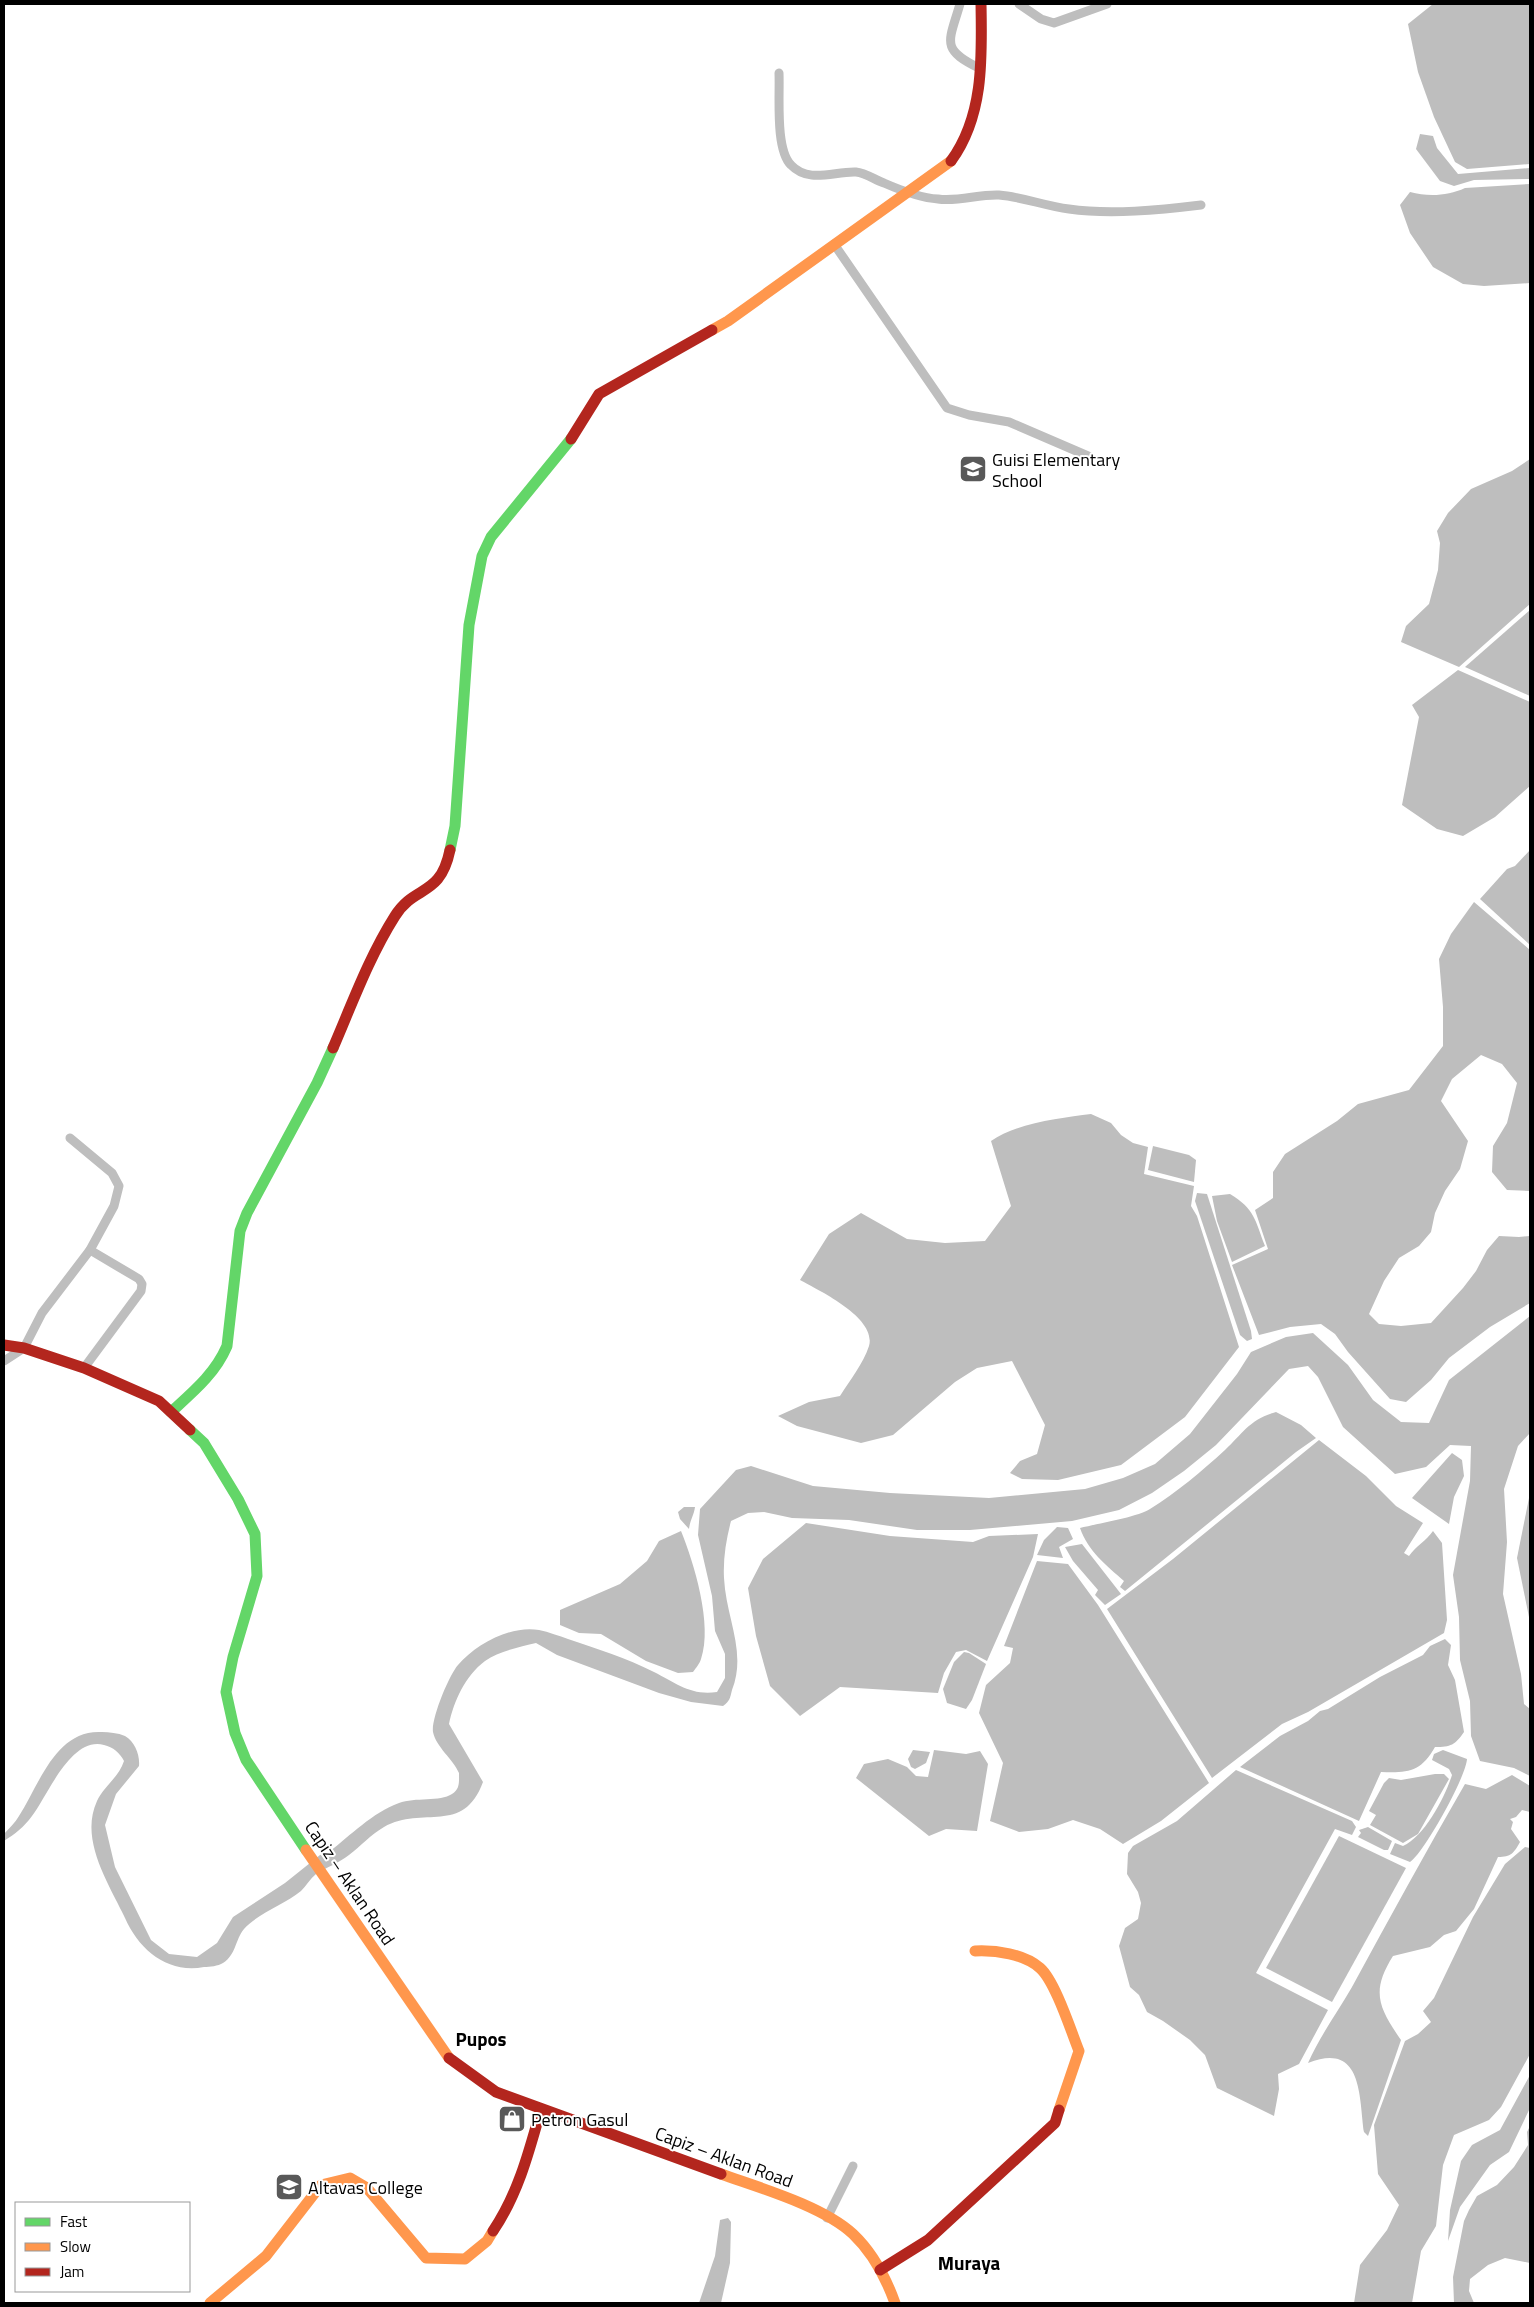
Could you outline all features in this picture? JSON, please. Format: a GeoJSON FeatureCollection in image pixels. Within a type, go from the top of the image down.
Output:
{"type":"FeatureCollection","features":[{"type":"Feature","properties":{"kind":"street"},"geometry":{"type":"LineString","coordinates":[[960,4],[950,44],[952,51],[960,59],[979,68]]}},
{"type":"Feature","properties":{"kind":"street"},"geometry":{"type":"LineString","coordinates":[[172,1412],[210,1375],[222,1359],[227,1346],[240,1231],[317,1083],[382,938],[397,914],[415,896],[433,886],[442,875],[447,863],[455,826],[469,624],[482,556],[491,537],[567,445],[599,394],[728,321],[950,163],[960,148],[972,122],[979,68],[982,26],[981,4]]}},
{"type":"Feature","properties":{"kind":"street"},"geometry":{"type":"LineString","coordinates":[[1019,4],[1041,19],[1054,23],[1107,4]]}},
{"type":"Feature","properties":{"kind":"street"},"geometry":{"type":"LineString","coordinates":[[779,73],[780,136],[789,164],[807,175],[828,176],[855,172],[863,173],[881,182],[939,200],[990,195],[1014,196],[1070,209],[1114,212],[1201,205]]}},
{"type":"Feature","properties":{"kind":"street"},"geometry":{"type":"LineString","coordinates":[[834,244],[947,408],[969,415],[1009,422],[1088,456]]}},
{"type":"Feature","properties":{"kind":"street"},"geometry":{"type":"LineString","coordinates":[[4,1361],[24,1348],[42,1313],[90,1250],[114,1206],[119,1186],[112,1173],[70,1138]]}},
{"type":"Feature","properties":{"kind":"street"},"geometry":{"type":"LineString","coordinates":[[84,1368],[141,1291],[142,1284],[139,1279],[90,1250]]}},
{"type":"Feature","properties":{"kind":"street","name":"Capiz – Aklan Road"},"geometry":{"type":"LineString","coordinates":[[4,1345],[24,1348],[84,1368],[145,1394],[172,1412],[208,1449],[238,1499],[255,1534],[258,1550],[257,1576],[233,1657],[226,1692],[235,1733],[246,1760],[447,2056],[496,2092],[785,2197],[827,2218],[853,2234],[888,2282],[895,2303]]}},
{"type":"Feature","properties":{"kind":"street"},"geometry":{"type":"LineString","coordinates":[[880,2270],[928,2240],[1055,2123],[1079,2050],[1052,1985],[1042,1969],[1032,1962],[994,1950],[976,1951]]}},
{"type":"Feature","properties":{"kind":"street"},"geometry":{"type":"LineString","coordinates":[[210,2303],[266,2256],[321,2185],[350,2178],[368,2188],[426,2258],[465,2259],[487,2241],[508,2210],[525,2166],[541,2109]]}},
{"type":"Feature","properties":{"kind":"street"},"geometry":{"type":"LineString","coordinates":[[827,2218],[853,2166]]}},
{"type":"Feature","properties":{"kind":"shaded area"},"geometry":{"type":"Polygon","coordinates":[[[1433,4],[1530,4],[1530,164],[1467,169],[1455,162],[1434,117],[1418,72],[1408,24],[1433,4]]]}},
{"type":"Feature","properties":{"kind":"shaded area"},"geometry":{"type":"Polygon","coordinates":[[[1420,134],[1433,136],[1437,148],[1458,174],[1530,168],[1530,179],[1474,180],[1454,186],[1440,181],[1416,149],[1420,134]]]}},
{"type":"Feature","properties":{"kind":"shaded area"},"geometry":{"type":"Polygon","coordinates":[[[1530,184],[1530,283],[1484,286],[1463,284],[1433,267],[1410,233],[1400,205],[1410,192],[1438,195],[1452,193],[1465,188],[1530,184]]]}},
{"type":"Feature","properties":{"kind":"shaded area"},"geometry":{"type":"Polygon","coordinates":[[[1530,459],[1530,604],[1459,667],[1401,642],[1406,626],[1429,604],[1438,570],[1440,543],[1437,531],[1448,513],[1471,489],[1512,471],[1530,459]]]}},
{"type":"Feature","properties":{"kind":"shaded area"},"geometry":{"type":"Polygon","coordinates":[[[1530,610],[1530,696],[1465,667],[1530,610]]]}},
{"type":"Feature","properties":{"kind":"shaded area"},"geometry":{"type":"Polygon","coordinates":[[[1458,670],[1530,702],[1530,786],[1495,817],[1463,836],[1437,829],[1402,805],[1419,717],[1412,705],[1458,670]]]}},
{"type":"Feature","properties":{"kind":"shaded area"},"geometry":{"type":"Polygon","coordinates":[[[1530,850],[1530,945],[1480,899],[1507,869],[1515,866],[1530,850]]]}},
{"type":"Feature","properties":{"kind":"shaded area"},"geometry":{"type":"Polygon","coordinates":[[[1474,902],[1530,950],[1530,1191],[1507,1190],[1492,1172],[1493,1146],[1507,1123],[1517,1083],[1502,1064],[1481,1055],[1452,1079],[1441,1101],[1468,1141],[1460,1169],[1445,1191],[1435,1213],[1431,1232],[1419,1246],[1399,1258],[1384,1281],[1369,1314],[1379,1324],[1401,1326],[1431,1323],[1463,1288],[1476,1271],[1487,1250],[1499,1236],[1530,1236],[1530,1303],[1490,1327],[1449,1358],[1431,1380],[1406,1402],[1390,1399],[1348,1352],[1335,1334],[1321,1324],[1290,1327],[1259,1335],[1232,1265],[1268,1249],[1255,1210],[1273,1198],[1273,1172],[1285,1154],[1337,1121],[1358,1104],[1409,1090],[1443,1046],[1443,1007],[1439,959],[1451,934],[1474,902]]]}},
{"type":"Feature","properties":{"kind":"shaded area"},"geometry":{"type":"Polygon","coordinates":[[[1091,1114],[1111,1123],[1121,1135],[1133,1143],[1148,1147],[1144,1174],[1194,1186],[1191,1206],[1197,1216],[1239,1347],[1185,1417],[1121,1465],[1058,1480],[1022,1479],[1010,1473],[1020,1461],[1037,1454],[1045,1425],[1012,1361],[977,1368],[955,1382],[893,1435],[861,1443],[797,1426],[778,1416],[809,1402],[840,1396],[860,1366],[869,1346],[869,1336],[864,1325],[856,1316],[833,1298],[800,1280],[829,1234],[861,1213],[907,1239],[945,1243],[985,1241],[1011,1206],[991,1141],[1001,1135],[1026,1126],[1091,1114]]]}},
{"type":"Feature","properties":{"kind":"shaded area"},"geometry":{"type":"Polygon","coordinates":[[[1153,1146],[1189,1155],[1196,1160],[1194,1182],[1148,1170],[1153,1146]]]}},
{"type":"Feature","properties":{"kind":"shaded area"},"geometry":{"type":"Polygon","coordinates":[[[1197,1193],[1207,1194],[1251,1331],[1252,1339],[1247,1341],[1240,1335],[1195,1201],[1197,1193]]]}},
{"type":"Feature","properties":{"kind":"shaded area"},"geometry":{"type":"Polygon","coordinates":[[[1230,1194],[1249,1210],[1256,1222],[1265,1246],[1232,1262],[1217,1221],[1212,1196],[1230,1194]]]}},
{"type":"Feature","properties":{"kind":"shaded area"},"geometry":{"type":"Polygon","coordinates":[[[1530,1316],[1530,1433],[1518,1446],[1504,1489],[1507,1542],[1503,1594],[1521,1674],[1524,1704],[1530,1709],[1530,1776],[1514,1768],[1480,1761],[1471,1736],[1470,1701],[1460,1660],[1459,1617],[1453,1575],[1470,1481],[1471,1446],[1450,1445],[1426,1467],[1395,1474],[1343,1427],[1318,1377],[1308,1366],[1289,1369],[1216,1445],[1184,1471],[1152,1493],[1119,1510],[1072,1521],[970,1530],[917,1530],[849,1520],[792,1518],[764,1512],[748,1513],[731,1521],[725,1550],[724,1578],[737,1648],[737,1662],[736,1676],[731,1695],[723,1706],[691,1702],[659,1693],[557,1655],[536,1643],[510,1650],[485,1661],[466,1681],[457,1698],[449,1724],[483,1782],[475,1799],[465,1809],[453,1814],[399,1821],[379,1830],[345,1858],[316,1874],[301,1891],[244,1929],[233,1952],[227,1960],[219,1965],[191,1968],[178,1967],[156,1957],[138,1940],[131,1930],[111,1891],[98,1861],[94,1846],[92,1816],[97,1801],[119,1772],[124,1761],[113,1749],[104,1745],[92,1745],[81,1749],[62,1769],[29,1820],[4,1841],[4,1834],[17,1819],[42,1774],[61,1749],[73,1739],[86,1733],[108,1732],[125,1736],[136,1749],[139,1766],[116,1794],[105,1825],[115,1867],[151,1940],[169,1954],[197,1957],[217,1943],[233,1917],[285,1883],[320,1855],[329,1852],[380,1812],[405,1801],[441,1798],[455,1792],[459,1773],[441,1748],[433,1732],[433,1726],[438,1708],[454,1670],[466,1657],[484,1643],[517,1630],[539,1630],[622,1658],[691,1690],[708,1693],[717,1692],[725,1678],[725,1654],[715,1631],[712,1596],[698,1535],[700,1509],[736,1470],[751,1466],[813,1486],[890,1493],[989,1498],[1085,1489],[1123,1478],[1155,1464],[1190,1434],[1237,1374],[1251,1352],[1286,1337],[1313,1333],[1348,1365],[1373,1400],[1401,1422],[1429,1423],[1449,1380],[1530,1316]]]}},
{"type":"Feature","properties":{"kind":"shaded area"},"geometry":{"type":"Polygon","coordinates":[[[1276,1412],[1301,1425],[1316,1438],[1296,1452],[1125,1591],[1120,1587],[1124,1581],[1093,1551],[1080,1528],[1127,1517],[1150,1509],[1198,1474],[1253,1423],[1276,1412]]]}},
{"type":"Feature","properties":{"kind":"shaded area"},"geometry":{"type":"Polygon","coordinates":[[[1319,1440],[1366,1476],[1396,1506],[1423,1523],[1404,1553],[1409,1556],[1433,1531],[1442,1543],[1447,1620],[1444,1633],[1308,1712],[1282,1724],[1212,1778],[1107,1609],[1173,1559],[1319,1440]]]}},
{"type":"Feature","properties":{"kind":"shaded area"},"geometry":{"type":"Polygon","coordinates":[[[1452,1453],[1462,1460],[1464,1476],[1454,1497],[1449,1524],[1412,1498],[1452,1453]]]}},
{"type":"Feature","properties":{"kind":"shaded area"},"geometry":{"type":"Polygon","coordinates":[[[1530,1493],[1530,1622],[1517,1558],[1530,1493]]]}},
{"type":"Feature","properties":{"kind":"shaded area"},"geometry":{"type":"Polygon","coordinates":[[[684,1507],[695,1507],[689,1529],[680,1519],[678,1512],[684,1507]]]}},
{"type":"Feature","properties":{"kind":"shaded area"},"geometry":{"type":"Polygon","coordinates":[[[806,1523],[890,1536],[973,1542],[989,1536],[1038,1534],[1033,1557],[987,1661],[966,1650],[956,1652],[944,1673],[938,1693],[840,1687],[800,1716],[770,1686],[756,1636],[748,1588],[763,1559],[806,1523]]]}},
{"type":"Feature","properties":{"kind":"shaded area"},"geometry":{"type":"Polygon","coordinates":[[[1057,1527],[1068,1528],[1073,1539],[1059,1547],[1063,1558],[1037,1555],[1044,1540],[1057,1527]]]}},
{"type":"Feature","properties":{"kind":"shaded area"},"geometry":{"type":"Polygon","coordinates":[[[681,1531],[696,1577],[705,1629],[700,1661],[693,1672],[678,1673],[646,1661],[601,1634],[579,1633],[560,1625],[560,1610],[620,1584],[647,1561],[659,1541],[681,1531]]]}},
{"type":"Feature","properties":{"kind":"shaded area"},"geometry":{"type":"Polygon","coordinates":[[[1082,1544],[1121,1594],[1105,1605],[1095,1595],[1098,1590],[1073,1561],[1065,1547],[1082,1544]]]}},
{"type":"Feature","properties":{"kind":"shaded area"},"geometry":{"type":"Polygon","coordinates":[[[1037,1561],[1068,1564],[1098,1605],[1209,1783],[1161,1821],[1123,1844],[1100,1829],[1073,1820],[1048,1829],[1019,1832],[990,1821],[1003,1763],[979,1713],[986,1685],[1010,1663],[1013,1648],[1004,1646],[1037,1561]]]}},
{"type":"Feature","properties":{"kind":"shaded area"},"geometry":{"type":"Polygon","coordinates":[[[1445,1639],[1451,1645],[1448,1665],[1455,1680],[1464,1732],[1452,1744],[1435,1747],[1424,1762],[1413,1769],[1399,1772],[1381,1772],[1359,1821],[1240,1767],[1280,1736],[1308,1721],[1320,1711],[1328,1709],[1380,1677],[1423,1655],[1430,1646],[1445,1639]]]}},
{"type":"Feature","properties":{"kind":"shaded area"},"geometry":{"type":"Polygon","coordinates":[[[964,1652],[969,1653],[986,1664],[972,1700],[966,1709],[947,1703],[943,1689],[954,1662],[964,1652]]]}},
{"type":"Feature","properties":{"kind":"shaded area"},"geometry":{"type":"Polygon","coordinates":[[[913,1750],[930,1752],[926,1763],[915,1769],[911,1767],[908,1759],[913,1750]]]}},
{"type":"Feature","properties":{"kind":"shaded area"},"geometry":{"type":"Polygon","coordinates":[[[934,1750],[966,1754],[980,1751],[988,1764],[977,1831],[946,1829],[929,1836],[856,1778],[864,1764],[888,1759],[907,1767],[916,1776],[928,1777],[934,1750]]]}},
{"type":"Feature","properties":{"kind":"shaded area"},"geometry":{"type":"Polygon","coordinates":[[[1443,1750],[1467,1759],[1465,1768],[1434,1830],[1425,1845],[1410,1862],[1390,1854],[1395,1843],[1403,1846],[1419,1834],[1439,1804],[1452,1775],[1449,1769],[1432,1760],[1434,1754],[1443,1750]]]}},
{"type":"Feature","properties":{"kind":"shaded area"},"geometry":{"type":"Polygon","coordinates":[[[1236,1770],[1352,1821],[1356,1827],[1352,1835],[1335,1829],[1256,1973],[1328,2010],[1299,2064],[1278,2074],[1279,2089],[1274,2116],[1217,2088],[1205,2055],[1190,2040],[1147,2012],[1139,1995],[1130,1987],[1119,1946],[1125,1928],[1138,1919],[1141,1903],[1138,1892],[1127,1874],[1128,1853],[1133,1846],[1177,1821],[1236,1770]]]}},
{"type":"Feature","properties":{"kind":"shaded area"},"geometry":{"type":"Polygon","coordinates":[[[1444,1774],[1449,1779],[1418,1834],[1403,1843],[1370,1825],[1376,1815],[1369,1811],[1384,1783],[1389,1778],[1401,1780],[1444,1774]]]}},
{"type":"Feature","properties":{"kind":"shaded area"},"geometry":{"type":"Polygon","coordinates":[[[1512,1775],[1530,1786],[1530,1812],[1522,1810],[1516,1817],[1510,1819],[1513,1822],[1511,1829],[1520,1842],[1516,1849],[1512,1854],[1498,1857],[1474,1909],[1456,1931],[1444,1935],[1430,1947],[1393,1956],[1386,1968],[1380,1989],[1380,1999],[1387,2018],[1401,2040],[1368,2136],[1364,2132],[1359,2089],[1355,2076],[1349,2066],[1339,2060],[1326,2058],[1308,2063],[1465,1784],[1486,1789],[1512,1775]]]}},
{"type":"Feature","properties":{"kind":"shaded area"},"geometry":{"type":"Polygon","coordinates":[[[1368,1827],[1392,1841],[1388,1850],[1384,1850],[1358,1837],[1361,1833],[1359,1830],[1368,1827]]]}},
{"type":"Feature","properties":{"kind":"shaded area"},"geometry":{"type":"Polygon","coordinates":[[[1339,1836],[1406,1868],[1332,2002],[1266,1968],[1339,1836]]]}},
{"type":"Feature","properties":{"kind":"shaded area"},"geometry":{"type":"Polygon","coordinates":[[[1525,1847],[1530,1848],[1530,2054],[1501,2107],[1489,2120],[1454,2135],[1443,2165],[1436,2226],[1421,2251],[1412,2303],[1354,2303],[1360,2265],[1387,2230],[1399,2205],[1378,2174],[1374,2125],[1405,2041],[1418,2034],[1431,2022],[1423,2011],[1434,1998],[1473,1917],[1505,1864],[1525,1847]]]}},
{"type":"Feature","properties":{"kind":"shaded area"},"geometry":{"type":"Polygon","coordinates":[[[1530,2075],[1530,2108],[1509,2152],[1490,2165],[1460,2207],[1448,2241],[1450,2210],[1461,2161],[1472,2145],[1500,2130],[1530,2075]]]}},
{"type":"Feature","properties":{"kind":"shaded area"},"geometry":{"type":"Polygon","coordinates":[[[1530,2126],[1530,2263],[1505,2258],[1488,2265],[1470,2279],[1469,2291],[1474,2303],[1454,2303],[1453,2277],[1464,2221],[1477,2196],[1497,2185],[1514,2167],[1528,2145],[1527,2132],[1530,2126]]]}},
{"type":"Feature","properties":{"kind":"shaded area"},"geometry":{"type":"Polygon","coordinates":[[[728,2218],[731,2222],[730,2263],[721,2303],[699,2303],[715,2256],[720,2220],[728,2218]]]}},
{"type":"Feature","properties":{"kind":"traffic: fast"},"geometry":{"type":"LineString","coordinates":[[450,850],[455,826],[469,625],[482,556],[491,537],[571,439]]}},
{"type":"Feature","properties":{"kind":"traffic: fast"},"geometry":{"type":"LineString","coordinates":[[171,1412],[210,1374],[227,1346],[240,1231],[247,1213],[317,1083],[333,1048]]}},
{"type":"Feature","properties":{"kind":"traffic: fast"},"geometry":{"type":"LineString","coordinates":[[190,1430],[204,1443],[238,1499],[255,1534],[257,1576],[233,1657],[226,1692],[235,1733],[246,1760],[306,1850]]}},
{"type":"Feature","properties":{"kind":"traffic: slow"},"geometry":{"type":"LineString","coordinates":[[712,330],[728,321],[951,161]]}},
{"type":"Feature","properties":{"kind":"traffic: slow"},"geometry":{"type":"LineString","coordinates":[[306,1850],[449,2058]]}},
{"type":"Feature","properties":{"kind":"traffic: slow"},"geometry":{"type":"LineString","coordinates":[[975,1951],[1001,1952],[1018,1956],[1033,1963],[1046,1974],[1062,2007],[1079,2051],[1059,2110]]}},
{"type":"Feature","properties":{"kind":"traffic: slow"},"geometry":{"type":"LineString","coordinates":[[721,2174],[808,2206],[840,2224],[860,2241],[873,2258],[883,2275],[895,2303]]}},
{"type":"Feature","properties":{"kind":"traffic: slow"},"geometry":{"type":"LineString","coordinates":[[210,2303],[266,2256],[321,2185],[350,2178],[367,2188],[426,2258],[465,2259],[487,2241],[493,2231]]}},
{"type":"Feature","properties":{"kind":"traffic: jam"},"geometry":{"type":"LineString","coordinates":[[951,161],[962,144],[970,125],[979,86],[981,66],[981,4]]}},
{"type":"Feature","properties":{"kind":"traffic: jam"},"geometry":{"type":"LineString","coordinates":[[571,439],[599,394],[712,330]]}},
{"type":"Feature","properties":{"kind":"traffic: jam"},"geometry":{"type":"LineString","coordinates":[[333,1048],[361,981],[395,916],[403,906],[433,884],[440,876],[446,865],[450,850]]}},
{"type":"Feature","properties":{"kind":"traffic: jam"},"geometry":{"type":"LineString","coordinates":[[4,1345],[24,1348],[84,1368],[159,1401],[190,1430]]}},
{"type":"Feature","properties":{"kind":"traffic: jam"},"geometry":{"type":"LineString","coordinates":[[449,2058],[496,2092],[721,2174]]}},
{"type":"Feature","properties":{"kind":"traffic: jam"},"geometry":{"type":"LineString","coordinates":[[493,2231],[516,2187],[541,2109]]}},
{"type":"Feature","properties":{"kind":"traffic: jam"},"geometry":{"type":"LineString","coordinates":[[880,2270],[928,2240],[1055,2123],[1059,2110]]}},
{"type":"Feature","properties":{"kind":"place","name":"Guisi Elementary School"},"geometry":{"type":"Point","coordinates":[973,469]}},
{"type":"Feature","properties":{"kind":"place","name":"Petron Gasul"},"geometry":{"type":"Point","coordinates":[512,2119]}},
{"type":"Feature","properties":{"kind":"place","name":"Altavas College"},"geometry":{"type":"Point","coordinates":[289,2187]}},
{"type":"Feature","properties":{"kind":"district","name":"Pupos"},"geometry":{"type":"Point","coordinates":[481,2038]}},
{"type":"Feature","properties":{"kind":"district","name":"Muraya"},"geometry":{"type":"Point","coordinates":[969,2262]}}]}
